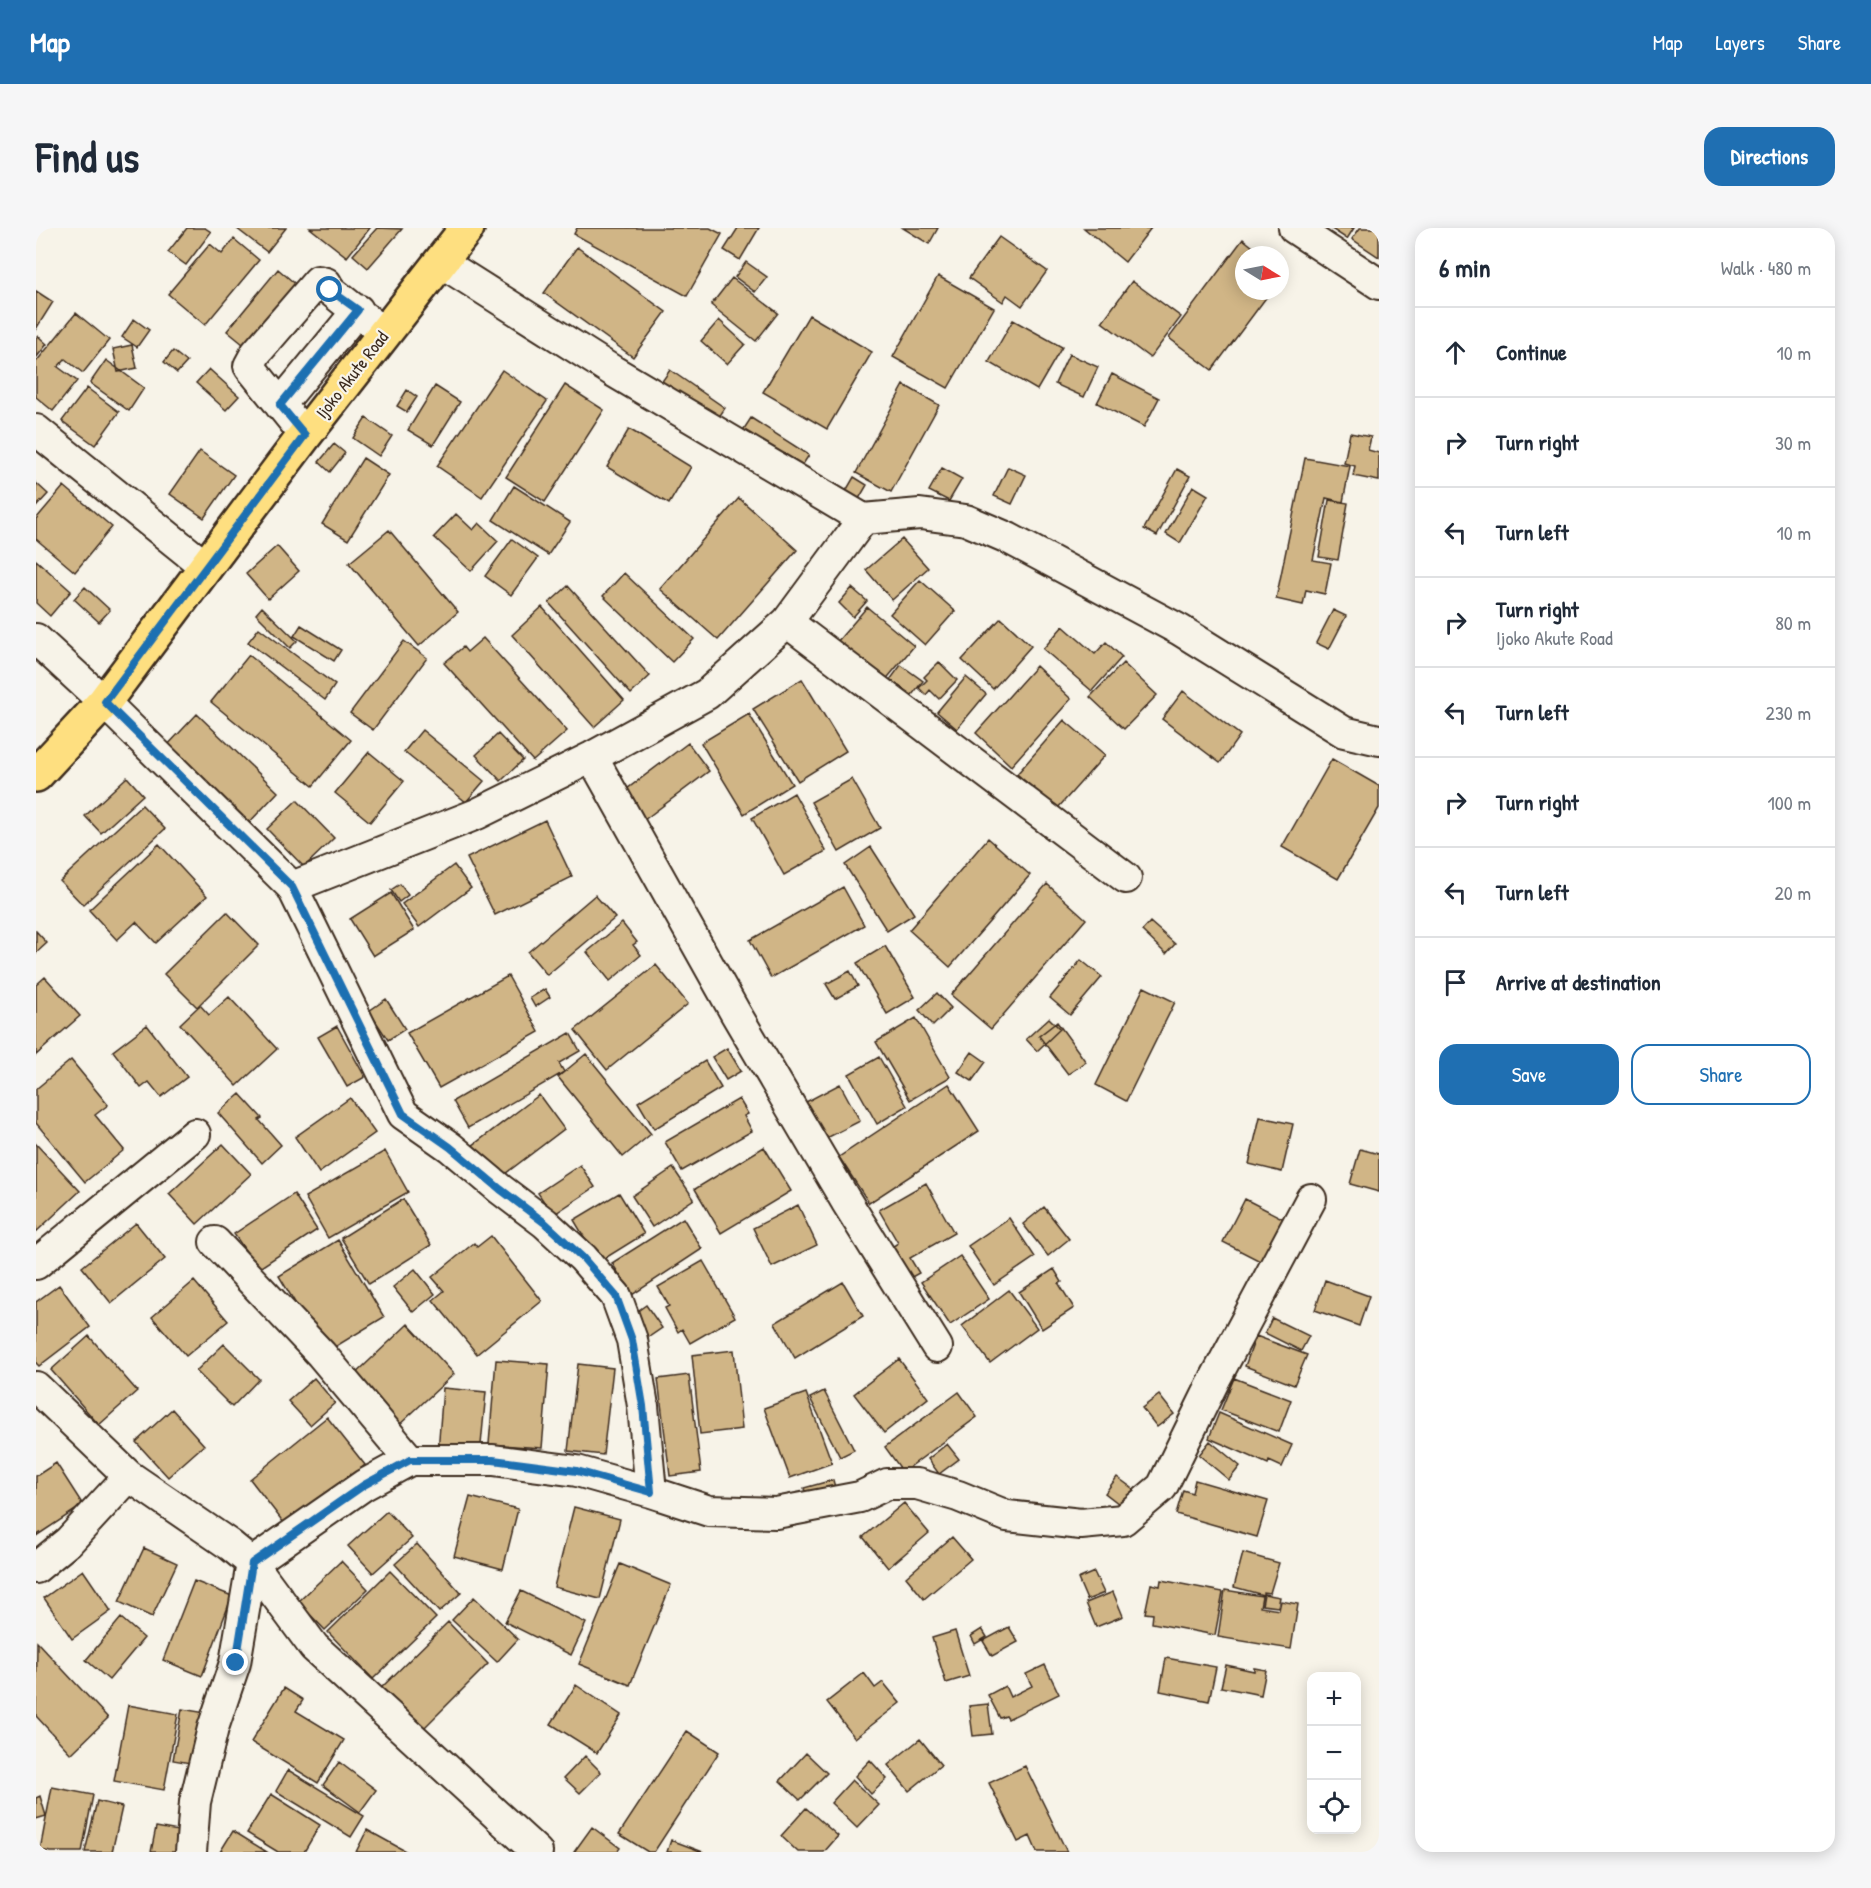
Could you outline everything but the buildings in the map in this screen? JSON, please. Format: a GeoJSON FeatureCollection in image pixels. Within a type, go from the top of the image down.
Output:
{"type":"FeatureCollection","features":[{"type":"Feature","properties":{"kind":"main road","name":"Ijoko Akute Road"},"geometry":{"type":"LineString","coordinates":[[36,775],[105,702],[305,435],[467,228]]}},
{"type":"Feature","properties":{"kind":"street"},"geometry":{"type":"LineString","coordinates":[[1294,228],[1379,284]]}},
{"type":"Feature","properties":{"kind":"street"},"geometry":{"type":"LineString","coordinates":[[441,262],[613,371],[863,519],[920,514],[966,520],[1008,538],[1180,630],[1344,732],[1379,740]]}},
{"type":"Feature","properties":{"kind":"street"},"geometry":{"type":"LineString","coordinates":[[305,435],[249,366],[256,353],[318,281],[326,284],[330,290],[384,333]]}},
{"type":"Feature","properties":{"kind":"street"},"geometry":{"type":"LineString","coordinates":[[280,405],[358,310]]}},
{"type":"Feature","properties":{"kind":"street"},"geometry":{"type":"LineString","coordinates":[[36,430],[206,567]]}},
{"type":"Feature","properties":{"kind":"street"},"geometry":{"type":"LineString","coordinates":[[292,887],[477,814],[592,757],[707,694],[788,622],[863,519]]}},
{"type":"Feature","properties":{"kind":"street"},"geometry":{"type":"LineString","coordinates":[[788,622],[1126,878]]}},
{"type":"Feature","properties":{"kind":"street"},"geometry":{"type":"LineString","coordinates":[[36,639],[105,702],[292,887],[403,1114],[450,1147],[545,1223],[583,1258],[616,1296],[632,1340],[643,1406],[651,1492]]}},
{"type":"Feature","properties":{"kind":"street"},"geometry":{"type":"LineString","coordinates":[[592,757],[736,1014],[846,1201],[937,1347]]}},
{"type":"Feature","properties":{"kind":"street"},"geometry":{"type":"LineString","coordinates":[[36,1264],[195,1134]]}},
{"type":"Feature","properties":{"kind":"street"},"geometry":{"type":"LineString","coordinates":[[191,1852],[195,1802],[213,1728],[236,1663],[252,1563],[364,1485],[410,1460],[493,1460],[577,1471],[709,1511],[776,1513],[860,1497],[887,1484],[917,1484],[958,1496],[1007,1516],[1081,1524],[1123,1520],[1162,1486],[1215,1378],[1311,1199]]}},
{"type":"Feature","properties":{"kind":"street"},"geometry":{"type":"LineString","coordinates":[[215,1242],[321,1354],[410,1460]]}},
{"type":"Feature","properties":{"kind":"street"},"geometry":{"type":"LineString","coordinates":[[36,1387],[129,1476],[230,1545],[252,1563],[314,1647],[537,1852]]}},
{"type":"Feature","properties":{"kind":"street"},"geometry":{"type":"LineString","coordinates":[[36,1568],[69,1540],[129,1476]]}},
{"type":"Feature","properties":{"kind":"route"},"geometry":{"type":"LineString","coordinates":[[236,1663],[252,1563],[364,1485],[410,1460],[493,1460],[577,1471],[651,1492],[643,1406],[632,1340],[616,1296],[583,1258],[545,1223],[450,1147],[403,1114],[292,887],[105,702],[305,435],[280,405],[358,310],[330,290]]}}]}
